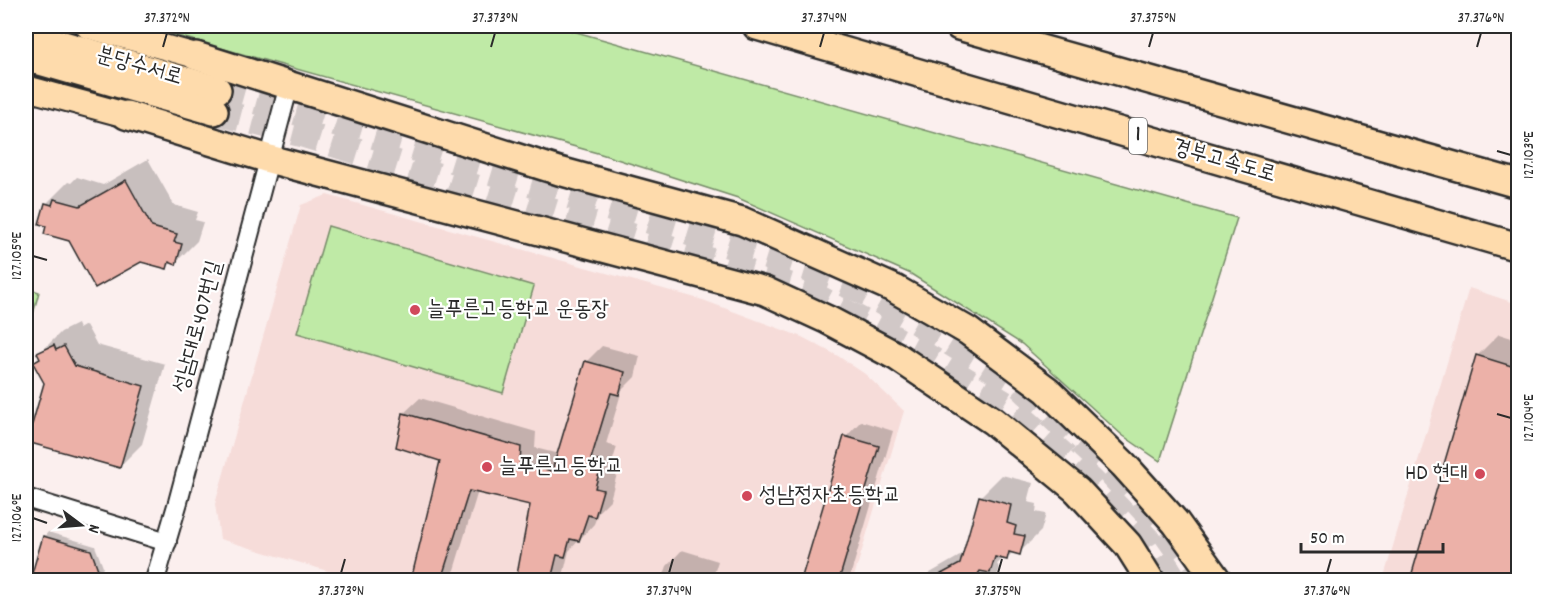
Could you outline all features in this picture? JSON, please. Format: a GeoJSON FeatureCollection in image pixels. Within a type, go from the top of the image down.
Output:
{"type":"FeatureCollection","features":[{"type":"Feature","properties":{"kind":"highway","name":"경부고속도로"},"geometry":{"type":"LineString","coordinates":[[757,26],[1518,247]]}},
{"type":"Feature","properties":{"kind":"highway"},"geometry":{"type":"LineString","coordinates":[[959,26],[1518,184]]}},
{"type":"Feature","properties":{"kind":"highway","name":"분당수서로"},"geometry":{"type":"LineString","coordinates":[[26,34],[215,101],[26,57]]}},
{"type":"Feature","properties":{"kind":"highway"},"geometry":{"type":"LineString","coordinates":[[196,56],[559,171],[742,221],[895,289],[968,331],[1047,390],[1124,465],[1154,498],[1176,523],[1217,580]]}},
{"type":"Feature","properties":{"kind":"highway"},"geometry":{"type":"LineString","coordinates":[[126,115],[269,159],[765,291],[828,320],[896,356],[993,421],[1077,490],[1128,545],[1150,580]]}},
{"type":"Feature","properties":{"kind":"main road"},"geometry":{"type":"LineString","coordinates":[[88,26],[196,56]]}},
{"type":"Feature","properties":{"kind":"main road"},"geometry":{"type":"LineString","coordinates":[[26,87],[126,115]]}},
{"type":"Feature","properties":{"kind":"street","name":"성남대로407번길"},"geometry":{"type":"LineString","coordinates":[[155,580],[289,85]]}},
{"type":"Feature","properties":{"kind":"street"},"geometry":{"type":"LineString","coordinates":[[26,498],[167,542]]}},
{"type":"Feature","properties":{"kind":"shaded area"},"geometry":{"type":"Polygon","coordinates":[[[327,195],[703,300],[802,337],[838,356],[865,374],[904,411],[853,580],[358,580],[220,539],[215,504],[301,205],[327,195]]]}},
{"type":"Feature","properties":{"kind":"shaded area","name":"HD 현대"},"geometry":{"type":"Polygon","coordinates":[[[1469,288],[1518,304],[1518,580],[1383,580],[1469,288]]]}},
{"type":"Feature","properties":{"kind":"green space"},"geometry":{"type":"Polygon","coordinates":[[[142,26],[555,26],[1237,218],[1160,461],[1122,435],[1022,344],[911,274],[738,198],[601,154],[142,26]]]}},
{"type":"Feature","properties":{"kind":"green space","name":"늘푸른고등학교 운동장"},"geometry":{"type":"Polygon","coordinates":[[[328,226],[534,286],[503,393],[297,333],[328,226]]]}},
{"type":"Feature","properties":{"kind":"green space"},"geometry":{"type":"Polygon","coordinates":[[[26,288],[39,292],[26,340],[26,288]]]}},
{"type":"Feature","properties":{"kind":"building"},"geometry":{"type":"Polygon","coordinates":[[[126,180],[152,227],[177,234],[174,242],[182,244],[176,265],[169,262],[167,269],[141,262],[95,288],[69,241],[44,234],[46,226],[39,224],[45,203],[52,205],[54,199],[80,206],[126,180]]]}},
{"type":"Feature","properties":{"kind":"building"},"geometry":{"type":"Polygon","coordinates":[[[54,345],[56,350],[64,346],[75,366],[144,386],[120,468],[27,442],[44,383],[33,363],[40,359],[37,353],[54,345]]]}},
{"type":"Feature","properties":{"kind":"building","name":"HD 현대"},"geometry":{"type":"Polygon","coordinates":[[[1476,355],[1518,368],[1518,580],[1410,580],[1476,355]]]}},
{"type":"Feature","properties":{"kind":"building","name":"늘푸른고등학교"},"geometry":{"type":"Polygon","coordinates":[[[585,361],[625,372],[619,395],[611,393],[591,459],[602,462],[595,488],[603,490],[595,517],[588,515],[579,541],[570,539],[565,557],[557,555],[551,580],[516,580],[530,505],[469,491],[441,580],[411,580],[440,461],[396,447],[403,413],[521,447],[520,463],[552,471],[585,361]]]}},
{"type":"Feature","properties":{"kind":"building","name":"성남정자초등학교"},"geometry":{"type":"Polygon","coordinates":[[[844,436],[879,446],[839,580],[801,580],[844,436]]]}},
{"type":"Feature","properties":{"kind":"building"},"geometry":{"type":"Polygon","coordinates":[[[979,496],[1011,505],[1007,523],[1016,526],[1014,534],[1025,536],[1020,555],[1009,552],[1007,560],[995,557],[990,573],[980,571],[974,580],[930,580],[960,564],[979,496]]]}},
{"type":"Feature","properties":{"kind":"building"},"geometry":{"type":"Polygon","coordinates":[[[43,536],[91,550],[99,572],[97,580],[30,580],[43,536]]]}},
{"type":"Feature","properties":{"kind":"tunnel"},"geometry":{"type":"LineString","coordinates":[[217,90],[311,116],[811,270],[861,290],[1021,386],[1103,464],[1166,533],[1199,580]]}},
{"type":"Feature","properties":{"kind":"tunnel"},"geometry":{"type":"LineString","coordinates":[[214,111],[306,135],[803,290],[914,349],[1008,406],[1091,481],[1151,544],[1174,580]]}},
{"type":"Feature","properties":{"kind":"place","name":"늘푸른고등학교 운동장"},"geometry":{"type":"Point","coordinates":[415,310]}},
{"type":"Feature","properties":{"kind":"place","name":"늘푸른고등학교"},"geometry":{"type":"Point","coordinates":[487,467]}},
{"type":"Feature","properties":{"kind":"place","name":"HD 현대"},"geometry":{"type":"Point","coordinates":[1480,474]}},
{"type":"Feature","properties":{"kind":"place","name":"성남정자초등학교"},"geometry":{"type":"Point","coordinates":[747,496]}}]}
